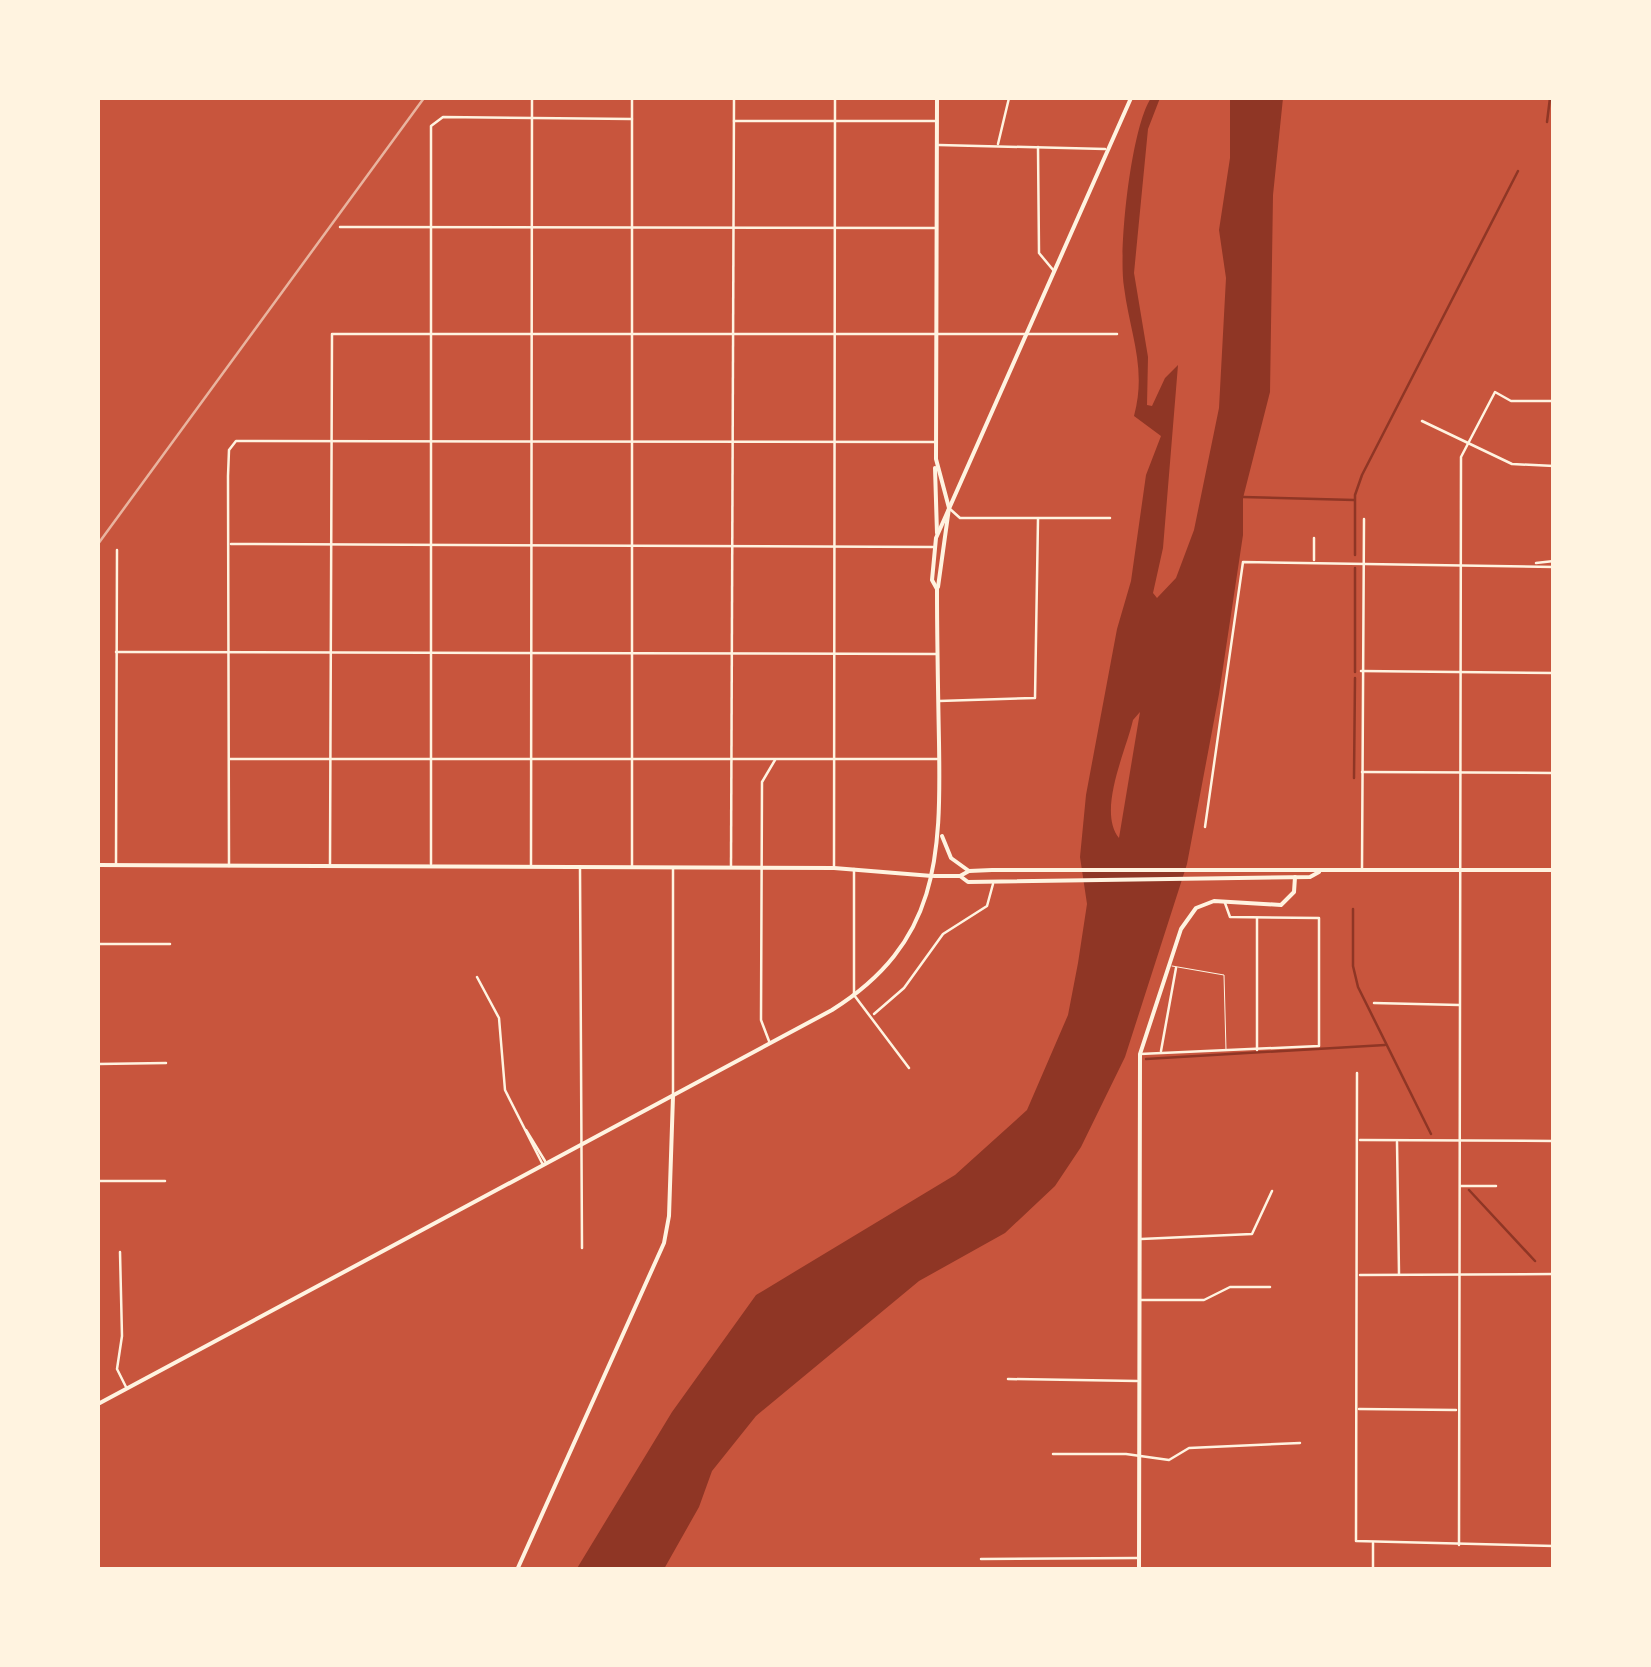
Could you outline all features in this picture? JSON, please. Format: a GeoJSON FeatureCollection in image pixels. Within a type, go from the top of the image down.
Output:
{"type":"FeatureCollection","features":[{"type":"Feature","properties":{"kind":"main road"},"geometry":{"type":"LineString","coordinates":[[936,538],[937,98]]}},
{"type":"Feature","properties":{"kind":"main road"},"geometry":{"type":"LineString","coordinates":[[937,588],[932,580],[936,538],[1131,98]]}},
{"type":"Feature","properties":{"kind":"main road"},"geometry":{"type":"LineString","coordinates":[[98,1404],[854,995],[900,951],[934,876],[940,830],[937,588],[949,508],[936,458]]}},
{"type":"Feature","properties":{"kind":"main road"},"geometry":{"type":"LineString","coordinates":[[940,830],[951,858],[968,871]]}},
{"type":"Feature","properties":{"kind":"main road"},"geometry":{"type":"LineString","coordinates":[[98,866],[834,868],[934,876],[960,876],[968,871],[1205,868],[1310,868],[1319,872]]}},
{"type":"Feature","properties":{"kind":"main road"},"geometry":{"type":"LineString","coordinates":[[960,876],[968,882],[1068,881],[1295,877],[1319,872],[1554,870]]}},
{"type":"Feature","properties":{"kind":"main road"},"geometry":{"type":"LineString","coordinates":[[1140,1570],[1140,1054],[1188,916],[1204,903],[1281,904],[1294,892],[1295,877]]}},
{"type":"Feature","properties":{"kind":"main road"},"geometry":{"type":"LineString","coordinates":[[517,1570],[664,1242],[672,1096]]}},
{"type":"Feature","properties":{"kind":"street"},"geometry":{"type":"LineString","coordinates":[[531,867],[532,98]]}},
{"type":"Feature","properties":{"kind":"street"},"geometry":{"type":"LineString","coordinates":[[632,98],[632,867]]}},
{"type":"Feature","properties":{"kind":"street"},"geometry":{"type":"LineString","coordinates":[[731,868],[734,98]]}},
{"type":"Feature","properties":{"kind":"street"},"geometry":{"type":"LineString","coordinates":[[834,868],[835,98]]}},
{"type":"Feature","properties":{"kind":"street"},"geometry":{"type":"LineString","coordinates":[[998,144],[1009,98]]}},
{"type":"Feature","properties":{"kind":"street"},"geometry":{"type":"LineString","coordinates":[[431,867],[430,226],[434,120],[632,119]]}},
{"type":"Feature","properties":{"kind":"street"},"geometry":{"type":"LineString","coordinates":[[734,121],[936,121]]}},
{"type":"Feature","properties":{"kind":"street"},"geometry":{"type":"LineString","coordinates":[[936,144],[1107,150]]}},
{"type":"Feature","properties":{"kind":"street"},"geometry":{"type":"LineString","coordinates":[[1038,145],[1039,253],[1054,271]]}},
{"type":"Feature","properties":{"kind":"street"},"geometry":{"type":"LineString","coordinates":[[340,227],[936,228]]}},
{"type":"Feature","properties":{"kind":"street"},"geometry":{"type":"LineString","coordinates":[[330,866],[332,334],[1116,334]]}},
{"type":"Feature","properties":{"kind":"street"},"geometry":{"type":"LineString","coordinates":[[1459,1545],[1460,471],[1468,443],[1494,392],[1510,402],[1554,401]]}},
{"type":"Feature","properties":{"kind":"street"},"geometry":{"type":"LineString","coordinates":[[1422,421],[1512,464],[1554,466]]}},
{"type":"Feature","properties":{"kind":"street"},"geometry":{"type":"LineString","coordinates":[[229,866],[228,544],[229,450],[233,443],[242,439],[936,442]]}},
{"type":"Feature","properties":{"kind":"street"},"geometry":{"type":"LineString","coordinates":[[949,508],[960,518],[1110,518]]}},
{"type":"Feature","properties":{"kind":"street"},"geometry":{"type":"LineString","coordinates":[[938,701],[1035,698],[1038,519]]}},
{"type":"Feature","properties":{"kind":"street"},"geometry":{"type":"LineString","coordinates":[[1362,872],[1364,519]]}},
{"type":"Feature","properties":{"kind":"street"},"geometry":{"type":"LineString","coordinates":[[1314,538],[1314,561]]}},
{"type":"Feature","properties":{"kind":"street"},"geometry":{"type":"LineString","coordinates":[[228,544],[934,547]]}},
{"type":"Feature","properties":{"kind":"street"},"geometry":{"type":"LineString","coordinates":[[116,550],[116,866]]}},
{"type":"Feature","properties":{"kind":"street"},"geometry":{"type":"LineString","coordinates":[[1534,564],[1554,560]]}},
{"type":"Feature","properties":{"kind":"street"},"geometry":{"type":"LineString","coordinates":[[1205,827],[1243,562],[1461,562],[1554,567]]}},
{"type":"Feature","properties":{"kind":"street"},"geometry":{"type":"LineString","coordinates":[[116,652],[937,654]]}},
{"type":"Feature","properties":{"kind":"street"},"geometry":{"type":"LineString","coordinates":[[1361,671],[1554,673]]}},
{"type":"Feature","properties":{"kind":"street"},"geometry":{"type":"LineString","coordinates":[[229,759],[939,760]]}},
{"type":"Feature","properties":{"kind":"street"},"geometry":{"type":"LineString","coordinates":[[770,1042],[761,1020],[762,782],[776,760]]}},
{"type":"Feature","properties":{"kind":"street"},"geometry":{"type":"LineString","coordinates":[[1362,772],[1554,773]]}},
{"type":"Feature","properties":{"kind":"street"},"geometry":{"type":"LineString","coordinates":[[580,868],[582,1248]]}},
{"type":"Feature","properties":{"kind":"street"},"geometry":{"type":"LineString","coordinates":[[672,1096],[673,868]]}},
{"type":"Feature","properties":{"kind":"street"},"geometry":{"type":"LineString","coordinates":[[854,869],[854,995],[910,1068]]}},
{"type":"Feature","properties":{"kind":"street"},"geometry":{"type":"LineString","coordinates":[[873,1015],[904,988],[942,934],[986,906],[993,881]]}},
{"type":"Feature","properties":{"kind":"street"},"geometry":{"type":"LineString","coordinates":[[1140,1054],[1320,1046],[1319,918],[1230,917],[1225,901]]}},
{"type":"Feature","properties":{"kind":"street"},"geometry":{"type":"LineString","coordinates":[[1257,917],[1257,1051]]}},
{"type":"Feature","properties":{"kind":"street"},"geometry":{"type":"LineString","coordinates":[[98,944],[170,944]]}},
{"type":"Feature","properties":{"kind":"street"},"geometry":{"type":"LineString","coordinates":[[1161,1052],[1176,968]]}},
{"type":"Feature","properties":{"kind":"street"},"geometry":{"type":"LineString","coordinates":[[477,977],[500,1018],[502,1076],[544,1164]]}},
{"type":"Feature","properties":{"kind":"street"},"geometry":{"type":"LineString","coordinates":[[1374,1004],[1460,1005]]}},
{"type":"Feature","properties":{"kind":"street"},"geometry":{"type":"LineString","coordinates":[[98,1064],[166,1063]]}},
{"type":"Feature","properties":{"kind":"street"},"geometry":{"type":"LineString","coordinates":[[1358,1073],[1356,1541],[1554,1546]]}},
{"type":"Feature","properties":{"kind":"street"},"geometry":{"type":"LineString","coordinates":[[1359,1140],[1554,1142]]}},
{"type":"Feature","properties":{"kind":"street"},"geometry":{"type":"LineString","coordinates":[[1397,1140],[1398,1276]]}},
{"type":"Feature","properties":{"kind":"street"},"geometry":{"type":"LineString","coordinates":[[98,1182],[165,1181]]}},
{"type":"Feature","properties":{"kind":"street"},"geometry":{"type":"LineString","coordinates":[[1459,1186],[1496,1186]]}},
{"type":"Feature","properties":{"kind":"street"},"geometry":{"type":"LineString","coordinates":[[1139,1239],[1252,1234],[1272,1190]]}},
{"type":"Feature","properties":{"kind":"street"},"geometry":{"type":"LineString","coordinates":[[120,1252],[122,1336],[116,1369],[127,1388]]}},
{"type":"Feature","properties":{"kind":"street"},"geometry":{"type":"LineString","coordinates":[[1358,1275],[1554,1274]]}},
{"type":"Feature","properties":{"kind":"street"},"geometry":{"type":"LineString","coordinates":[[1140,1300],[1204,1300],[1230,1287],[1270,1287]]}},
{"type":"Feature","properties":{"kind":"street"},"geometry":{"type":"LineString","coordinates":[[1008,1379],[1138,1381]]}},
{"type":"Feature","properties":{"kind":"street"},"geometry":{"type":"LineString","coordinates":[[1356,1409],[1457,1410]]}},
{"type":"Feature","properties":{"kind":"street"},"geometry":{"type":"LineString","coordinates":[[1053,1454],[1169,1460],[1189,1448],[1300,1443]]}},
{"type":"Feature","properties":{"kind":"street"},"geometry":{"type":"LineString","coordinates":[[1373,1542],[1373,1570]]}},
{"type":"Feature","properties":{"kind":"street"},"geometry":{"type":"LineString","coordinates":[[982,1560],[1139,1558]]}},
{"type":"Feature","properties":{"kind":"lane"},"geometry":{"type":"LineString","coordinates":[[1169,965],[1224,975],[1226,1051]]}},
{"type":"Feature","properties":{"kind":"shaded area"},"geometry":{"type":"Polygon","coordinates":[[[1151,98],[1160,98],[1148,129],[1134,273],[1148,357],[1147,405],[1152,406],[1165,378],[1178,365],[1163,548],[1153,593],[1157,598],[1176,578],[1194,530],[1219,408],[1226,278],[1219,230],[1230,158],[1230,98],[1283,98],[1273,195],[1270,392],[1243,498],[1243,535],[1219,694],[1187,864],[1125,1057],[1081,1147],[1055,1186],[1005,1233],[919,1281],[756,1416],[712,1471],[699,1507],[664,1569],[576,1570],[672,1412],[756,1295],[955,1175],[1027,1110],[1068,1015],[1087,904],[1080,857],[1086,795],[1117,629],[1131,581],[1146,475],[1161,436],[1134,416],[1138,366],[1123,269],[1128,190],[1144,113],[1151,98]],[[1140,712],[1133,720],[1112,797],[1113,826],[1119,838],[1140,712]]]}},
{"type":"Feature","properties":{"kind":"waterway"},"geometry":{"type":"LineString","coordinates":[[1547,122],[1550,98]]}},
{"type":"Feature","properties":{"kind":"waterway"},"geometry":{"type":"LineString","coordinates":[[1355,555],[1355,495],[1362,475],[1518,171]]}},
{"type":"Feature","properties":{"kind":"waterway"},"geometry":{"type":"LineString","coordinates":[[1243,497],[1354,500]]}},
{"type":"Feature","properties":{"kind":"waterway"},"geometry":{"type":"LineString","coordinates":[[1355,568],[1355,672]]}},
{"type":"Feature","properties":{"kind":"waterway"},"geometry":{"type":"LineString","coordinates":[[1354,778],[1355,678]]}},
{"type":"Feature","properties":{"kind":"waterway"},"geometry":{"type":"LineString","coordinates":[[1353,909],[1353,966],[1358,987],[1431,1134]]}},
{"type":"Feature","properties":{"kind":"waterway"},"geometry":{"type":"LineString","coordinates":[[1146,1059],[1385,1045]]}},
{"type":"Feature","properties":{"kind":"waterway"},"geometry":{"type":"LineString","coordinates":[[1469,1190],[1535,1261]]}},
{"type":"Feature","properties":{"kind":"railway"},"geometry":{"type":"LineString","coordinates":[[98,544],[424,98]]}}]}
